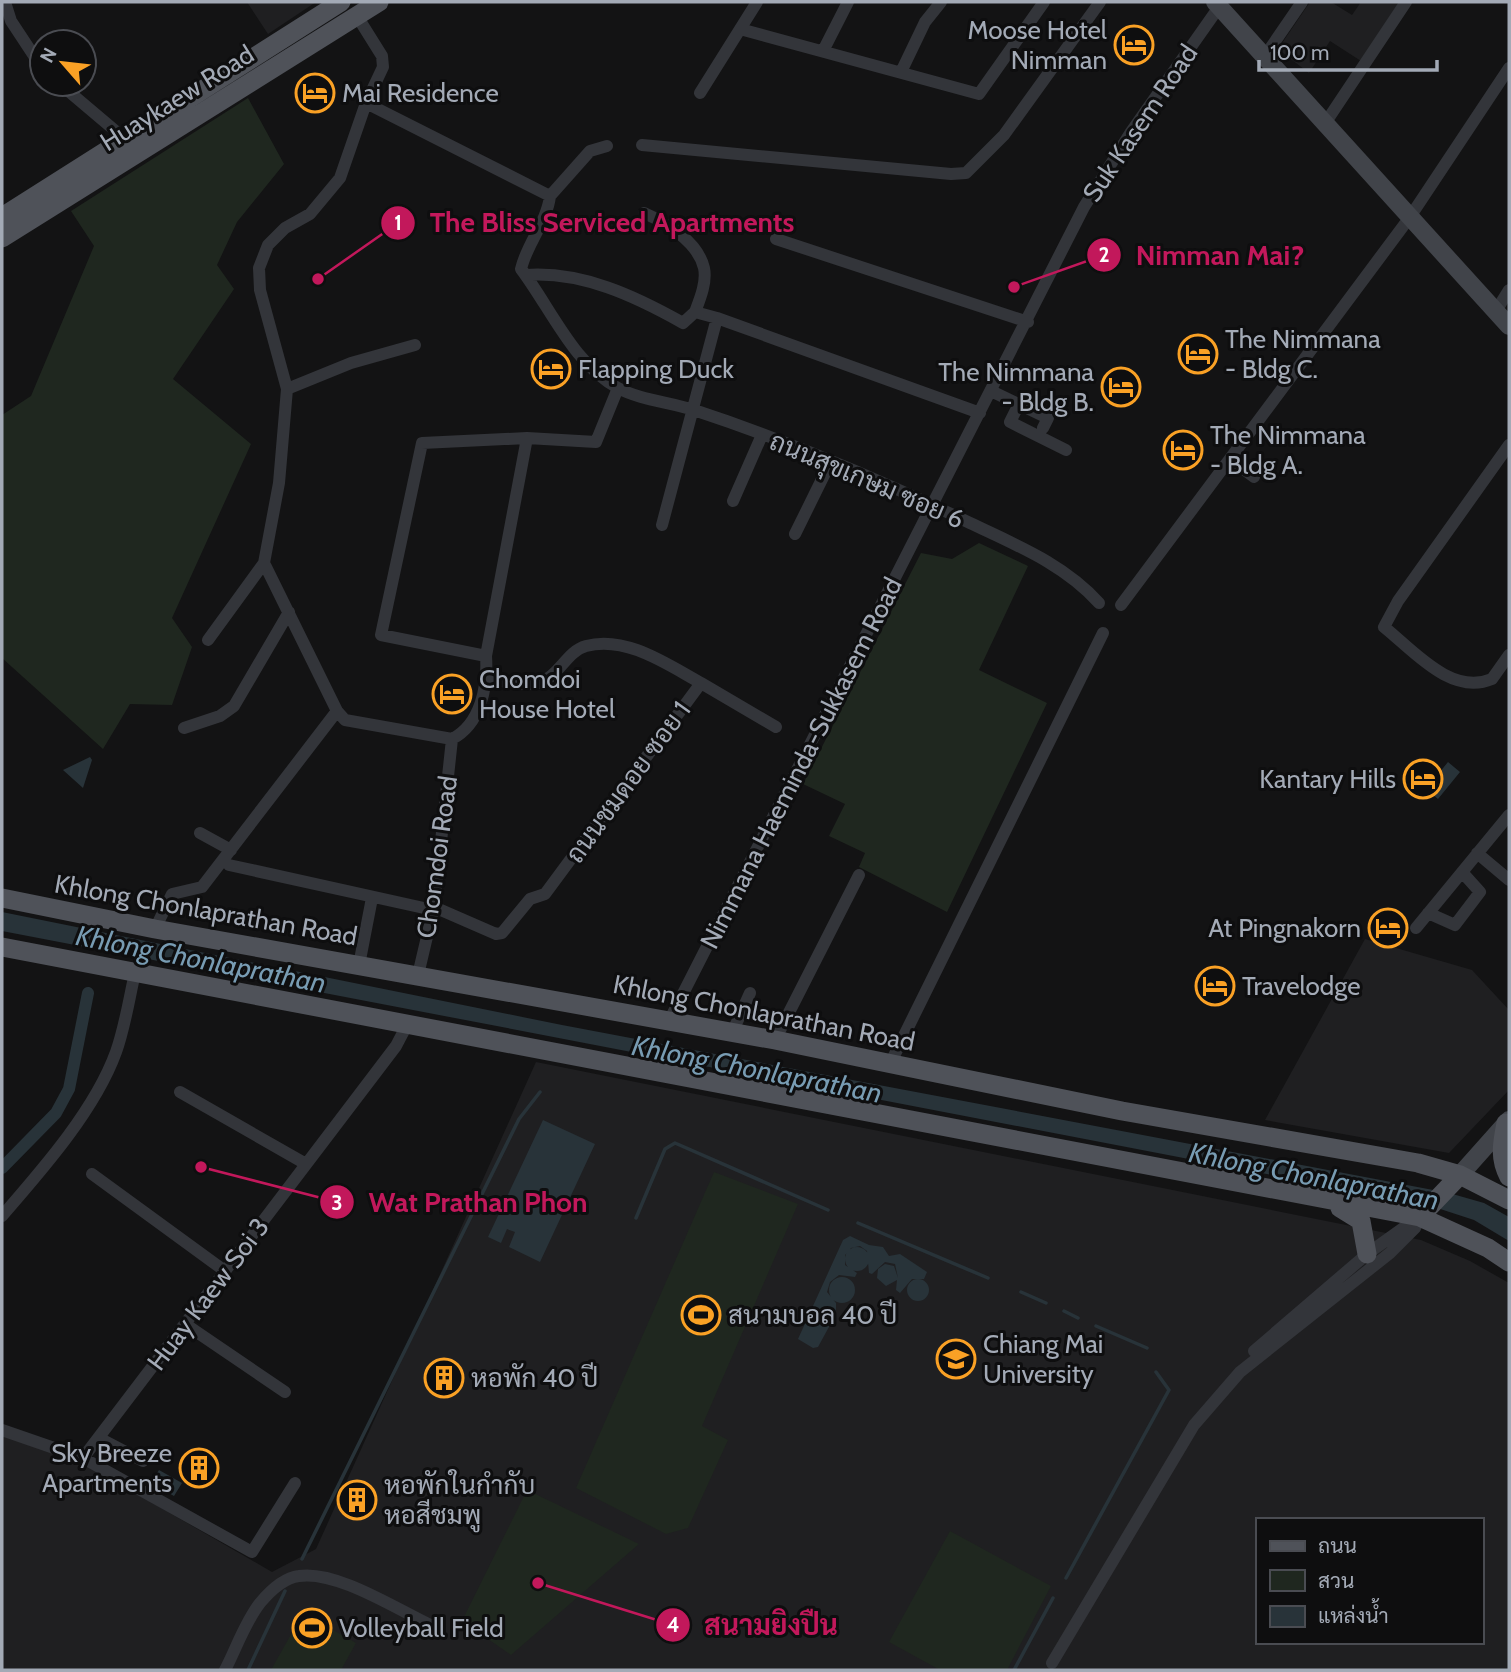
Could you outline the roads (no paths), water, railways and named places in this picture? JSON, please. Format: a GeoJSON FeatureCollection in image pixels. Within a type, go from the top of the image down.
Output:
{"type":"FeatureCollection","features":[{"type":"Feature","properties":{"kind":"main road","name":"Huaykaew Road"},"geometry":{"type":"LineString","coordinates":[[2,238],[9,214],[341,2]]}},
{"type":"Feature","properties":{"kind":"main road","name":"Huaykaew Road"},"geometry":{"type":"LineString","coordinates":[[9,214],[353,9],[379,2]]}},
{"type":"Feature","properties":{"kind":"main road"},"geometry":{"type":"LineString","coordinates":[[1217,4],[1509,326]]}},
{"type":"Feature","properties":{"kind":"main road","name":"Khlong Chonlaprathan Road"},"geometry":{"type":"LineString","coordinates":[[2,898],[155,929],[775,1040],[1122,1111],[1418,1163],[1455,1181],[1509,1200]]}},
{"type":"Feature","properties":{"kind":"main road"},"geometry":{"type":"LineString","coordinates":[[2,947],[1320,1200],[1422,1215],[1488,1248],[1509,1262]]}},
{"type":"Feature","properties":{"kind":"main road"},"geometry":{"type":"LineString","coordinates":[[1422,1215],[1508,1121]]}},
{"type":"Feature","properties":{"kind":"main road"},"geometry":{"type":"LineString","coordinates":[[1508,1121],[1501,1147],[1502,1163],[1509,1177]]}},
{"type":"Feature","properties":{"kind":"main road"},"geometry":{"type":"LineString","coordinates":[[1320,1200],[1361,1221],[1367,1254]]}},
{"type":"Feature","properties":{"kind":"street"},"geometry":{"type":"LineString","coordinates":[[5,2],[11,21],[28,47]]}},
{"type":"Feature","properties":{"kind":"street"},"geometry":{"type":"LineString","coordinates":[[700,93],[757,2]]}},
{"type":"Feature","properties":{"kind":"street"},"geometry":{"type":"LineString","coordinates":[[823,51],[848,2]]}},
{"type":"Feature","properties":{"kind":"street"},"geometry":{"type":"LineString","coordinates":[[901,72],[925,22],[941,2]]}},
{"type":"Feature","properties":{"kind":"street"},"geometry":{"type":"LineString","coordinates":[[740,29],[979,94],[1044,2]]}},
{"type":"Feature","properties":{"kind":"street"},"geometry":{"type":"LineString","coordinates":[[642,145],[951,174],[966,173],[1004,135],[1100,2]]}},
{"type":"Feature","properties":{"kind":"street"},"geometry":{"type":"LineString","coordinates":[[1265,56],[1302,2]]}},
{"type":"Feature","properties":{"kind":"street"},"geometry":{"type":"LineString","coordinates":[[1326,122],[1406,2]]}},
{"type":"Feature","properties":{"kind":"street","name":"Suk Kasem Road"},"geometry":{"type":"LineString","coordinates":[[932,505],[1028,322],[1084,207],[1217,4]]}},
{"type":"Feature","properties":{"kind":"street"},"geometry":{"type":"LineString","coordinates":[[208,640],[264,562],[279,483],[287,389],[260,290],[259,268],[268,246],[285,228],[310,214],[340,178],[366,103],[383,67],[382,56],[353,9]]}},
{"type":"Feature","properties":{"kind":"street"},"geometry":{"type":"LineString","coordinates":[[1121,605],[1410,217],[1509,68]]}},
{"type":"Feature","properties":{"kind":"street"},"geometry":{"type":"LineString","coordinates":[[77,98],[125,139]]}},
{"type":"Feature","properties":{"kind":"street"},"geometry":{"type":"LineString","coordinates":[[366,103],[550,196]]}},
{"type":"Feature","properties":{"kind":"street"},"geometry":{"type":"LineString","coordinates":[[486,656],[381,635],[422,443],[527,438],[596,442],[618,388],[586,361],[521,269],[524,255],[549,207],[550,196],[590,151],[607,146]]}},
{"type":"Feature","properties":{"kind":"street"},"geometry":{"type":"LineString","coordinates":[[526,275],[548,274],[600,285],[648,304],[683,323],[695,312],[703,291],[705,270],[698,254],[664,222],[644,213]]}},
{"type":"Feature","properties":{"kind":"street"},"geometry":{"type":"LineString","coordinates":[[776,239],[1028,322]]}},
{"type":"Feature","properties":{"kind":"street"},"geometry":{"type":"LineString","coordinates":[[1496,311],[1509,290]]}},
{"type":"Feature","properties":{"kind":"street"},"geometry":{"type":"LineString","coordinates":[[695,312],[979,413]]}},
{"type":"Feature","properties":{"kind":"street"},"geometry":{"type":"LineString","coordinates":[[662,525],[717,318]]}},
{"type":"Feature","properties":{"kind":"street"},"geometry":{"type":"LineString","coordinates":[[287,389],[351,363],[415,345]]}},
{"type":"Feature","properties":{"kind":"street","name":"ถนนสุขเกษม ซอย 6"},"geometry":{"type":"LineString","coordinates":[[618,388],[694,410],[762,435],[831,461],[932,505],[1045,559],[1082,584],[1099,603]]}},
{"type":"Feature","properties":{"kind":"street"},"geometry":{"type":"LineString","coordinates":[[991,391],[1048,418],[1043,428]]}},
{"type":"Feature","properties":{"kind":"street"},"geometry":{"type":"LineString","coordinates":[[1019,404],[1010,422],[1066,450]]}},
{"type":"Feature","properties":{"kind":"street"},"geometry":{"type":"LineString","coordinates":[[733,501],[762,435]]}},
{"type":"Feature","properties":{"kind":"street"},"geometry":{"type":"LineString","coordinates":[[264,562],[337,711],[345,720],[355,724],[452,739],[462,734],[474,719],[488,679],[486,656],[527,438]]}},
{"type":"Feature","properties":{"kind":"street"},"geometry":{"type":"LineString","coordinates":[[1509,445],[1443,530],[1384,627],[1446,676],[1467,684],[1492,679],[1509,655]]}},
{"type":"Feature","properties":{"kind":"street"},"geometry":{"type":"LineString","coordinates":[[1231,460],[1254,477]]}},
{"type":"Feature","properties":{"kind":"street"},"geometry":{"type":"LineString","coordinates":[[795,534],[831,461]]}},
{"type":"Feature","properties":{"kind":"street","name":"Nimmana Haeminda-Sukkasem Road"},"geometry":{"type":"LineString","coordinates":[[669,1021],[932,505]]}},
{"type":"Feature","properties":{"kind":"street"},"geometry":{"type":"LineString","coordinates":[[184,728],[220,716],[234,706],[289,612]]}},
{"type":"Feature","properties":{"kind":"street"},"geometry":{"type":"LineString","coordinates":[[890,1063],[1103,633]]}},
{"type":"Feature","properties":{"kind":"street","name":"ถนนชมดอย ซอย 1"},"geometry":{"type":"LineString","coordinates":[[429,907],[496,934],[502,933],[530,899],[545,894],[701,683],[660,661],[625,646],[611,644],[584,646],[554,675],[539,683],[488,679]]}},
{"type":"Feature","properties":{"kind":"street"},"geometry":{"type":"LineString","coordinates":[[701,683],[776,727]]}},
{"type":"Feature","properties":{"kind":"street"},"geometry":{"type":"LineString","coordinates":[[155,929],[172,894],[202,887],[337,711]]}},
{"type":"Feature","properties":{"kind":"street","name":"Chomdoi Road"},"geometry":{"type":"LineString","coordinates":[[418,975],[452,739]]}},
{"type":"Feature","properties":{"kind":"street"},"geometry":{"type":"LineString","coordinates":[[1416,928],[1509,815]]}},
{"type":"Feature","properties":{"kind":"street"},"geometry":{"type":"LineString","coordinates":[[200,833],[231,850]]}},
{"type":"Feature","properties":{"kind":"street"},"geometry":{"type":"LineString","coordinates":[[1477,853],[1509,880]]}},
{"type":"Feature","properties":{"kind":"street"},"geometry":{"type":"LineString","coordinates":[[229,865],[372,898],[429,907]]}},
{"type":"Feature","properties":{"kind":"street"},"geometry":{"type":"LineString","coordinates":[[1428,913],[1455,925],[1480,892],[1462,872]]}},
{"type":"Feature","properties":{"kind":"street"},"geometry":{"type":"LineString","coordinates":[[775,1040],[859,875]]}},
{"type":"Feature","properties":{"kind":"street"},"geometry":{"type":"LineString","coordinates":[[359,965],[372,898]]}},
{"type":"Feature","properties":{"kind":"street"},"geometry":{"type":"LineString","coordinates":[[2,1216],[51,1160],[90,1101],[116,1053],[135,973]]}},
{"type":"Feature","properties":{"kind":"street"},"geometry":{"type":"LineString","coordinates":[[732,1033],[750,993]]}},
{"type":"Feature","properties":{"kind":"street","name":"Huay Kaew Soi 3"},"geometry":{"type":"LineString","coordinates":[[83,1458],[396,1046],[407,1025]]}},
{"type":"Feature","properties":{"kind":"street"},"geometry":{"type":"LineString","coordinates":[[180,1092],[306,1164]]}},
{"type":"Feature","properties":{"kind":"street"},"geometry":{"type":"LineString","coordinates":[[92,1174],[225,1271]]}},
{"type":"Feature","properties":{"kind":"street"},"geometry":{"type":"LineString","coordinates":[[1422,1215],[1415,1228],[1390,1253],[1240,1372],[1194,1425],[1053,1662],[1055,1652],[1173,1448],[1234,1368],[1367,1254],[1422,1215]]}},
{"type":"Feature","properties":{"kind":"street"},"geometry":{"type":"LineString","coordinates":[[185,1324],[285,1392]]}},
{"type":"Feature","properties":{"kind":"street"},"geometry":{"type":"LineString","coordinates":[[2,1430],[83,1458],[251,1552],[295,1483]]}},
{"type":"Feature","properties":{"kind":"street"},"geometry":{"type":"LineString","coordinates":[[99,1438],[142,1461]]}},
{"type":"Feature","properties":{"kind":"street"},"geometry":{"type":"LineString","coordinates":[[225,1670],[258,1605],[282,1582],[298,1576],[317,1575],[344,1584],[439,1629]]}},
{"type":"Feature","properties":{"kind":"water"},"geometry":{"type":"Polygon","coordinates":[[[90,757],[92,760],[83,788],[63,770],[90,757]]]}},
{"type":"Feature","properties":{"kind":"water"},"geometry":{"type":"Polygon","coordinates":[[[1448,762],[1460,772],[1438,799],[1426,789],[1448,762]]]}},
{"type":"Feature","properties":{"kind":"water","name":"Khlong Chonlaprathan"},"geometry":{"type":"Polygon","coordinates":[[[2,912],[562,1025],[1449,1193],[1484,1203],[1509,1217],[1509,1241],[1474,1220],[1428,1205],[2,931],[2,912]]]}},
{"type":"Feature","properties":{"kind":"water"},"geometry":{"type":"Polygon","coordinates":[[[543,1120],[595,1144],[540,1262],[509,1247],[515,1232],[507,1229],[501,1243],[488,1237],[543,1120]]]}},
{"type":"Feature","properties":{"kind":"water"},"geometry":{"type":"Polygon","coordinates":[[[850,1236],[869,1245],[883,1247],[889,1256],[900,1254],[927,1272],[924,1279],[912,1279],[900,1293],[896,1290],[897,1280],[886,1286],[877,1278],[878,1269],[885,1264],[894,1266],[898,1278],[895,1264],[885,1262],[872,1274],[869,1273],[867,1251],[860,1246],[851,1248],[845,1255],[845,1265],[857,1273],[855,1277],[839,1275],[830,1282],[827,1292],[836,1303],[836,1314],[818,1347],[813,1348],[798,1339],[843,1240],[850,1236]]]}},
{"type":"Feature","properties":{"kind":"water"},"geometry":{"type":"Polygon","coordinates":[[[857,1247],[868,1254],[869,1259],[862,1270],[857,1271],[846,1264],[845,1259],[852,1248],[857,1247]]]}},
{"type":"Feature","properties":{"kind":"water"},"geometry":{"type":"Polygon","coordinates":[[[842,1277],[851,1281],[855,1290],[851,1299],[842,1303],[833,1299],[829,1290],[833,1281],[842,1277]]]}},
{"type":"Feature","properties":{"kind":"water"},"geometry":{"type":"Polygon","coordinates":[[[918,1279],[926,1282],[929,1290],[926,1298],[918,1301],[910,1298],[907,1290],[910,1282],[918,1279]]]}},
{"type":"Feature","properties":{"kind":"water"},"geometry":{"type":"Polygon","coordinates":[[[159,1470],[182,1483],[174,1496],[151,1483],[159,1470]]]}},
{"type":"Feature","properties":{"kind":"waterway"},"geometry":{"type":"LineString","coordinates":[[2,1168],[56,1113],[69,1089],[88,993]]}},
{"type":"Feature","properties":{"kind":"waterway"},"geometry":{"type":"LineString","coordinates":[[302,1559],[519,1119],[540,1092]]}},
{"type":"Feature","properties":{"kind":"waterway"},"geometry":{"type":"LineString","coordinates":[[636,1218],[665,1149],[675,1143],[828,1210]]}},
{"type":"Feature","properties":{"kind":"waterway"},"geometry":{"type":"LineString","coordinates":[[858,1223],[988,1278]]}},
{"type":"Feature","properties":{"kind":"waterway"},"geometry":{"type":"LineString","coordinates":[[1021,1292],[1046,1303]]}},
{"type":"Feature","properties":{"kind":"waterway"},"geometry":{"type":"LineString","coordinates":[[1064,1311],[1078,1318]]}},
{"type":"Feature","properties":{"kind":"waterway"},"geometry":{"type":"LineString","coordinates":[[1096,1326],[1147,1348]]}},
{"type":"Feature","properties":{"kind":"waterway"},"geometry":{"type":"LineString","coordinates":[[1066,1578],[1169,1390],[1156,1372]]}},
{"type":"Feature","properties":{"kind":"waterway"},"geometry":{"type":"LineString","coordinates":[[248,1670],[285,1591]]}},
{"type":"Feature","properties":{"kind":"waterway"},"geometry":{"type":"LineString","coordinates":[[1014,1670],[1053,1598]]}},
{"type":"Feature","properties":{"kind":"place","name":"Moose Hotel Nimman"},"geometry":{"type":"Point","coordinates":[1134,45]}},
{"type":"Feature","properties":{"kind":"place","name":"Mai Residence"},"geometry":{"type":"Point","coordinates":[315,93]}},
{"type":"Feature","properties":{"kind":"place","name":"The Bliss Serviced Apartments"},"geometry":{"type":"Point","coordinates":[318,279]}},
{"type":"Feature","properties":{"kind":"place","name":"Nimman Mai?"},"geometry":{"type":"Point","coordinates":[1014,287]}},
{"type":"Feature","properties":{"kind":"place","name":"The Nimmana - Bldg C."},"geometry":{"type":"Point","coordinates":[1198,354]}},
{"type":"Feature","properties":{"kind":"place","name":"Flapping Duck"},"geometry":{"type":"Point","coordinates":[551,369]}},
{"type":"Feature","properties":{"kind":"place","name":"The Nimmana - Bldg B."},"geometry":{"type":"Point","coordinates":[1121,387]}},
{"type":"Feature","properties":{"kind":"place","name":"The Nimmana - Bldg A."},"geometry":{"type":"Point","coordinates":[1183,450]}},
{"type":"Feature","properties":{"kind":"place","name":"Chomdoi House Hotel"},"geometry":{"type":"Point","coordinates":[452,694]}},
{"type":"Feature","properties":{"kind":"place","name":"Kantary Hills"},"geometry":{"type":"Point","coordinates":[1423,779]}},
{"type":"Feature","properties":{"kind":"place","name":"At Pingnakorn"},"geometry":{"type":"Point","coordinates":[1388,928]}},
{"type":"Feature","properties":{"kind":"place","name":"Travelodge"},"geometry":{"type":"Point","coordinates":[1215,986]}},
{"type":"Feature","properties":{"kind":"place","name":"Wat Prathan Phon"},"geometry":{"type":"Point","coordinates":[201,1167]}},
{"type":"Feature","properties":{"kind":"place","name":"สนามบอล 40 ปี"},"geometry":{"type":"Point","coordinates":[701,1315]}},
{"type":"Feature","properties":{"kind":"place","name":"Chiang Mai University"},"geometry":{"type":"Point","coordinates":[956,1359]}},
{"type":"Feature","properties":{"kind":"place","name":"หอพัก 40 ปี"},"geometry":{"type":"Point","coordinates":[444,1378]}},
{"type":"Feature","properties":{"kind":"place","name":"Sky Breeze Apartments"},"geometry":{"type":"Point","coordinates":[199,1468]}},
{"type":"Feature","properties":{"kind":"place","name":"หอพักในกำกับ หอสีชมพู"},"geometry":{"type":"Point","coordinates":[357,1500]}},
{"type":"Feature","properties":{"kind":"place","name":"สนามยิงปืน"},"geometry":{"type":"Point","coordinates":[538,1583]}},
{"type":"Feature","properties":{"kind":"place","name":"Volleyball Field"},"geometry":{"type":"Point","coordinates":[312,1628]}}]}
